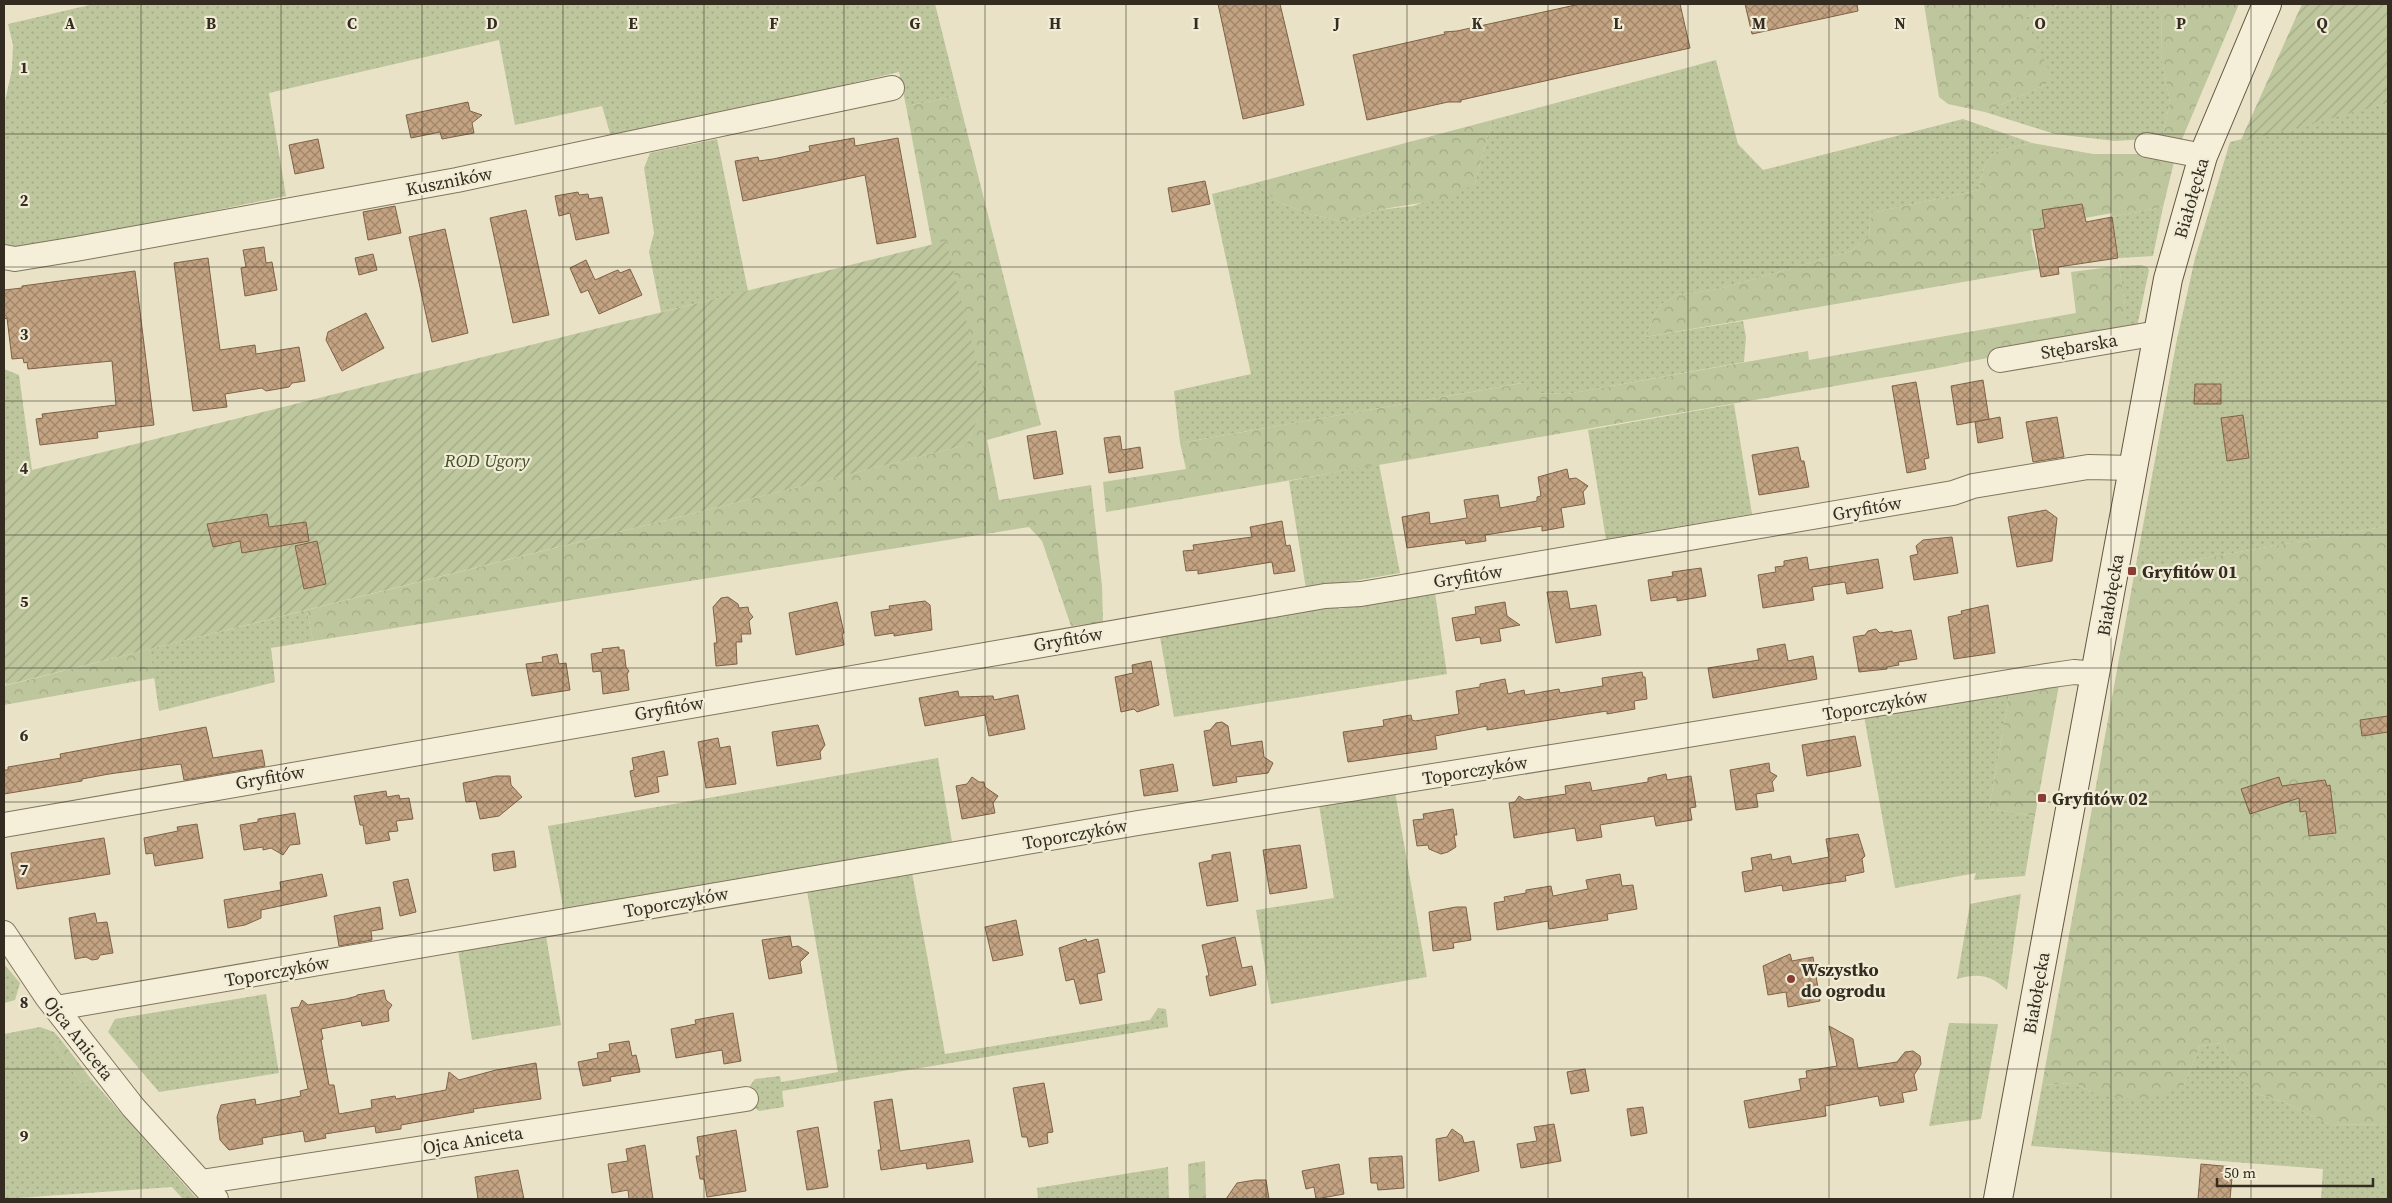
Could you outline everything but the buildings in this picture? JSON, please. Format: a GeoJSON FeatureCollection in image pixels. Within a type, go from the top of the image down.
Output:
{"type":"FeatureCollection","features":[{"type":"Feature","properties":{"kind":"street","name":"Białołęcka"},"geometry":{"type":"LineString","coordinates":[[1998,1199],[2170,270],[2202,156],[2267,4]]}},
{"type":"Feature","properties":{"kind":"street","name":"Kuszników"},"geometry":{"type":"LineString","coordinates":[[4,257],[15,258],[76,249],[457,180],[892,88]]}},
{"type":"Feature","properties":{"kind":"street"},"geometry":{"type":"LineString","coordinates":[[2147,145],[2202,156]]}},
{"type":"Feature","properties":{"kind":"street","name":"Stębarska"},"geometry":{"type":"LineString","coordinates":[[2000,360],[2158,333]]}},
{"type":"Feature","properties":{"kind":"street","name":"Gryfitów"},"geometry":{"type":"LineString","coordinates":[[4,825],[1120,630],[1325,596],[1361,594],[1943,495],[1982,484],[2088,467],[2134,468]]}},
{"type":"Feature","properties":{"kind":"street","name":"Toporczyków"},"geometry":{"type":"LineString","coordinates":[[56,1008],[1138,823],[1631,745],[2046,676],[2074,672],[2096,674]]}},
{"type":"Feature","properties":{"kind":"street","name":"Ojca Aniceta"},"geometry":{"type":"LineString","coordinates":[[4,933],[56,1008],[133,1107],[208,1191],[746,1099]]}},
{"type":"Feature","properties":{"kind":"green space"},"geometry":{"type":"Polygon","coordinates":[[[94,4],[935,4],[958,96],[906,106],[899,72],[612,140],[602,106],[515,125],[499,40],[269,93],[286,196],[80,238],[19,248],[4,245],[4,106],[12,69],[13,45],[8,24],[94,4]]]}},
{"type":"Feature","properties":{"kind":"green space"},"geometry":{"type":"Polygon","coordinates":[[[1924,4],[2059,4],[2025,18],[2051,75],[2045,85],[1985,112],[1948,104],[1939,97],[1924,4]]]}},
{"type":"Feature","properties":{"kind":"green space"},"geometry":{"type":"Polygon","coordinates":[[[2059,4],[2165,4],[2162,8],[2161,55],[2170,102],[2162,138],[2115,141],[2055,134],[1985,112],[2045,85],[2025,18],[2059,4]]]}},
{"type":"Feature","properties":{"kind":"green space"},"geometry":{"type":"Polygon","coordinates":[[[2165,4],[2239,4],[2180,144],[2162,138],[2170,102],[2161,55],[2162,8],[2165,4]]]}},
{"type":"Feature","properties":{"kind":"green space"},"geometry":{"type":"Polygon","coordinates":[[[2302,4],[2388,4],[2388,103],[2240,142],[2302,4]]]}},
{"type":"Feature","properties":{"kind":"green space"},"geometry":{"type":"Polygon","coordinates":[[[1716,60],[1738,144],[1763,170],[1963,119],[2032,143],[2000,150],[1994,154],[1985,166],[1979,190],[1871,213],[1869,237],[1851,251],[1719,289],[1676,295],[1659,306],[1645,337],[1743,321],[1746,337],[1744,362],[1567,394],[1536,393],[1522,383],[1180,443],[1174,391],[1251,374],[1212,194],[1255,183],[1278,202],[1309,214],[1346,222],[1377,210],[1413,206],[1475,183],[1492,120],[1716,60]]]}},
{"type":"Feature","properties":{"kind":"green space"},"geometry":{"type":"Polygon","coordinates":[[[958,96],[1041,425],[987,440],[999,500],[1091,485],[1102,586],[1103,622],[1071,626],[1042,541],[1029,527],[313,641],[307,610],[966,445],[978,419],[946,241],[932,245],[906,106],[958,96]]]}},
{"type":"Feature","properties":{"kind":"green space"},"geometry":{"type":"Polygon","coordinates":[[[2388,103],[2388,526],[2135,570],[2176,344],[2195,258],[2230,142],[2388,103]]]}},
{"type":"Feature","properties":{"kind":"green space"},"geometry":{"type":"Polygon","coordinates":[[[1492,120],[1475,183],[1451,198],[1377,210],[1346,222],[1309,214],[1278,202],[1255,183],[1492,120]]]}},
{"type":"Feature","properties":{"kind":"green space"},"geometry":{"type":"Polygon","coordinates":[[[717,139],[748,291],[661,312],[649,252],[654,233],[644,168],[650,153],[717,139]]]}},
{"type":"Feature","properties":{"kind":"green space"},"geometry":{"type":"Polygon","coordinates":[[[2032,143],[2093,154],[2176,154],[2163,207],[2112,217],[2112,213],[2085,218],[2082,204],[2042,210],[2045,228],[2031,231],[2032,245],[2039,269],[1645,337],[1659,306],[1676,295],[1719,289],[1851,251],[1869,237],[1871,213],[1979,190],[1985,166],[1994,154],[2000,150],[2032,143]]]}},
{"type":"Feature","properties":{"kind":"green space"},"geometry":{"type":"Polygon","coordinates":[[[2163,207],[2153,256],[2119,258],[2112,217],[2163,207]]]}},
{"type":"Feature","properties":{"kind":"green space","name":"ROD Ugory"},"geometry":{"type":"Polygon","coordinates":[[[946,241],[988,407],[978,419],[966,445],[6,685],[4,677],[4,477],[946,241]]]}},
{"type":"Feature","properties":{"kind":"green space"},"geometry":{"type":"Polygon","coordinates":[[[2141,265],[2149,270],[2137,327],[2125,330],[2125,305],[2119,266],[2141,265]]]}},
{"type":"Feature","properties":{"kind":"green space"},"geometry":{"type":"Polygon","coordinates":[[[2119,266],[2125,305],[2125,330],[1933,369],[1106,512],[1103,482],[1186,469],[1180,443],[1523,383],[1536,393],[1567,394],[1808,351],[1809,360],[2076,313],[2071,272],[2119,266]]]}},
{"type":"Feature","properties":{"kind":"green space"},"geometry":{"type":"Polygon","coordinates":[[[4,369],[19,375],[32,470],[4,477],[4,369]]]}},
{"type":"Feature","properties":{"kind":"green space"},"geometry":{"type":"Polygon","coordinates":[[[1734,404],[1752,514],[1606,539],[1588,430],[1734,404]]]}},
{"type":"Feature","properties":{"kind":"green space"},"geometry":{"type":"Polygon","coordinates":[[[1379,464],[1400,573],[1306,589],[1289,481],[1379,464]]]}},
{"type":"Feature","properties":{"kind":"green space"},"geometry":{"type":"Polygon","coordinates":[[[2388,526],[2388,1125],[2329,1124],[2284,1102],[2254,1093],[2237,1075],[2223,1043],[2200,1046],[2184,1085],[2156,1097],[2132,1099],[2107,1096],[2085,1089],[2076,1083],[2042,1085],[2135,570],[2388,526]]]}},
{"type":"Feature","properties":{"kind":"green space"},"geometry":{"type":"Polygon","coordinates":[[[1435,593],[1447,674],[1174,717],[1159,631],[1338,601],[1339,609],[1435,593]]]}},
{"type":"Feature","properties":{"kind":"green space"},"geometry":{"type":"Polygon","coordinates":[[[307,610],[313,641],[271,648],[275,682],[159,711],[150,649],[307,610]]]}},
{"type":"Feature","properties":{"kind":"green space"},"geometry":{"type":"Polygon","coordinates":[[[150,649],[155,678],[4,705],[4,686],[150,649]]]}},
{"type":"Feature","properties":{"kind":"green space"},"geometry":{"type":"Polygon","coordinates":[[[2059,685],[2035,816],[1989,809],[2010,690],[2059,685]]]}},
{"type":"Feature","properties":{"kind":"green space"},"geometry":{"type":"Polygon","coordinates":[[[2010,690],[1989,809],[2035,816],[2025,876],[1974,880],[1976,873],[1895,888],[1864,716],[2010,690]]]}},
{"type":"Feature","properties":{"kind":"green space"},"geometry":{"type":"Polygon","coordinates":[[[938,758],[953,848],[564,912],[548,826],[938,758]]]}},
{"type":"Feature","properties":{"kind":"green space"},"geometry":{"type":"Polygon","coordinates":[[[1395,792],[1427,977],[1271,1004],[1256,910],[1334,898],[1319,805],[1395,792]]]}},
{"type":"Feature","properties":{"kind":"green space"},"geometry":{"type":"Polygon","coordinates":[[[912,873],[945,1054],[1150,1020],[1158,1008],[1166,1009],[1168,1027],[782,1091],[784,1107],[759,1111],[751,1105],[752,1095],[749,1087],[755,1079],[780,1076],[781,1082],[838,1072],[807,891],[912,873]]]}},
{"type":"Feature","properties":{"kind":"green space"},"geometry":{"type":"Polygon","coordinates":[[[2021,894],[2007,990],[1990,978],[1972,976],[1957,979],[1970,904],[2021,894]]]}},
{"type":"Feature","properties":{"kind":"green space"},"geometry":{"type":"Polygon","coordinates":[[[546,936],[561,1025],[472,1040],[458,950],[546,936]]]}},
{"type":"Feature","properties":{"kind":"green space"},"geometry":{"type":"Polygon","coordinates":[[[4,964],[20,983],[15,1000],[4,1003],[4,964]]]}},
{"type":"Feature","properties":{"kind":"green space"},"geometry":{"type":"Polygon","coordinates":[[[266,994],[279,1073],[159,1092],[108,1032],[115,1019],[266,994]]]}},
{"type":"Feature","properties":{"kind":"green space"},"geometry":{"type":"Polygon","coordinates":[[[1949,1023],[1998,1024],[1981,1119],[1929,1126],[1949,1023]]]}},
{"type":"Feature","properties":{"kind":"green space"},"geometry":{"type":"Polygon","coordinates":[[[40,1027],[54,1032],[61,1040],[53,1044],[81,1083],[91,1079],[197,1199],[183,1199],[172,1187],[4,1199],[4,1034],[40,1027]]]}},
{"type":"Feature","properties":{"kind":"green space"},"geometry":{"type":"Polygon","coordinates":[[[61,1040],[91,1079],[81,1083],[53,1044],[61,1040]]]}},
{"type":"Feature","properties":{"kind":"green space"},"geometry":{"type":"Polygon","coordinates":[[[2223,1043],[2237,1075],[2254,1093],[2284,1102],[2329,1124],[2388,1125],[2388,1199],[2321,1199],[2323,1169],[2031,1146],[2042,1085],[2076,1083],[2087,1090],[2113,1095],[2142,1093],[2184,1085],[2200,1046],[2223,1043]]]}},
{"type":"Feature","properties":{"kind":"green space"},"geometry":{"type":"Polygon","coordinates":[[[1205,1161],[1206,1199],[1189,1199],[1188,1164],[1205,1161]]]}},
{"type":"Feature","properties":{"kind":"green space"},"geometry":{"type":"Polygon","coordinates":[[[1168,1167],[1169,1199],[1038,1199],[1037,1188],[1168,1167]]]}},
{"type":"Feature","properties":{"kind":"place","name":"Gryfitów 01"},"geometry":{"type":"Point","coordinates":[2132,571]}},
{"type":"Feature","properties":{"kind":"place","name":"Gryfitów 02"},"geometry":{"type":"Point","coordinates":[2042,798]}},
{"type":"Feature","properties":{"kind":"place","name":"Wszystko do ogrodu"},"geometry":{"type":"Point","coordinates":[1791,979]}}]}
